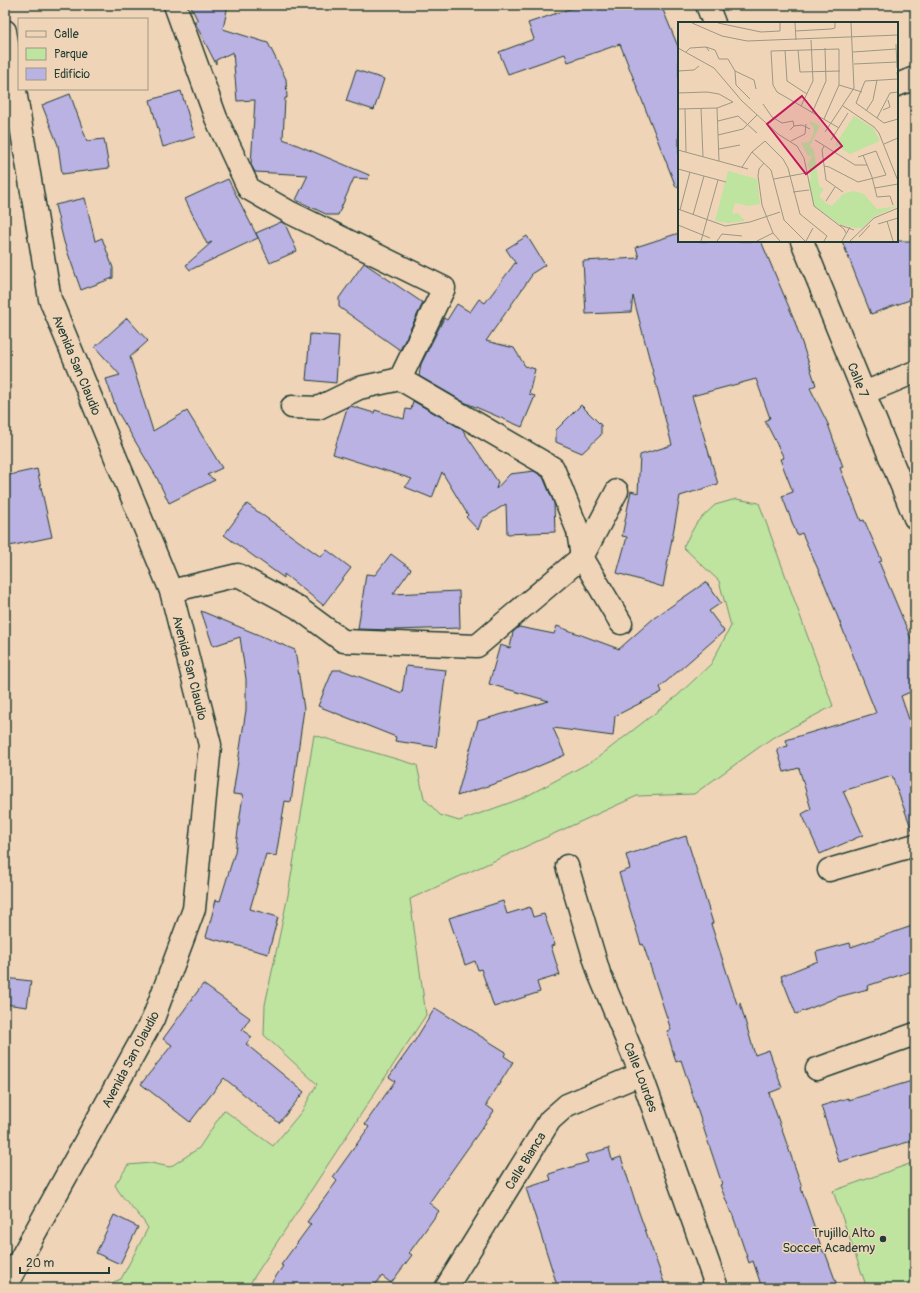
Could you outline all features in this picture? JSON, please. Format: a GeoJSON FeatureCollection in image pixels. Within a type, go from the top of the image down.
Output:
{"type":"FeatureCollection","features":[{"type":"Feature","properties":{"kind":"street"},"geometry":{"type":"LineString","coordinates":[[175,5],[216,118],[249,189],[291,213],[444,288],[400,379]]}},
{"type":"Feature","properties":{"kind":"street"},"geometry":{"type":"LineString","coordinates":[[706,5],[714,22]]}},
{"type":"Feature","properties":{"kind":"street","name":"Avenida San Claudio"},"geometry":{"type":"LineString","coordinates":[[5,31],[50,299],[171,591],[210,745],[194,909],[153,1019],[5,1287]]}},
{"type":"Feature","properties":{"kind":"street"},"geometry":{"type":"LineString","coordinates":[[898,85],[915,78]]}},
{"type":"Feature","properties":{"kind":"street","name":"Calle 7"},"geometry":{"type":"LineString","coordinates":[[802,242],[915,518]]}},
{"type":"Feature","properties":{"kind":"street"},"geometry":{"type":"LineString","coordinates":[[864,393],[915,372]]}},
{"type":"Feature","properties":{"kind":"street"},"geometry":{"type":"LineString","coordinates":[[292,407],[318,408],[359,388],[400,379],[553,468],[578,531],[582,557],[621,623]]}},
{"type":"Feature","properties":{"kind":"street"},"geometry":{"type":"LineString","coordinates":[[171,591],[238,575],[297,607],[343,641],[477,646],[582,557],[617,491]]}},
{"type":"Feature","properties":{"kind":"street"},"geometry":{"type":"LineString","coordinates":[[829,870],[915,845]]}},
{"type":"Feature","properties":{"kind":"street","name":"Calle Lourdes"},"geometry":{"type":"LineString","coordinates":[[567,866],[599,973],[641,1074],[717,1288]]}},
{"type":"Feature","properties":{"kind":"street"},"geometry":{"type":"LineString","coordinates":[[817,1069],[915,1034]]}},
{"type":"Feature","properties":{"kind":"street","name":"Calle Bianca"},"geometry":{"type":"LineString","coordinates":[[446,1288],[550,1120],[567,1105],[641,1074]]}},
{"type":"Feature","properties":{"kind":"green space"},"geometry":{"type":"Polygon","coordinates":[[[736,499],[759,503],[833,706],[772,738],[694,794],[637,796],[410,899],[426,1015],[247,1288],[100,1288],[121,1279],[148,1228],[115,1185],[128,1165],[151,1163],[170,1167],[199,1148],[224,1110],[273,1146],[302,1111],[317,1084],[264,1035],[265,1005],[288,895],[314,735],[417,765],[424,798],[440,815],[459,821],[523,798],[596,759],[677,696],[711,664],[731,626],[719,581],[683,547],[697,522],[715,505],[736,499]]]}},
{"type":"Feature","properties":{"kind":"green space","name":"Trujillo Alto Soccer Academy"},"geometry":{"type":"Polygon","coordinates":[[[915,1162],[915,1288],[867,1288],[833,1191],[915,1162]]]}},
{"type":"Feature","properties":{"kind":"building"},"geometry":{"type":"Polygon","coordinates":[[[190,5],[228,5],[223,29],[268,43],[286,79],[287,98],[285,98],[283,139],[369,175],[368,179],[354,178],[338,215],[328,215],[296,200],[308,175],[255,172],[251,165],[255,100],[237,101],[233,52],[216,60],[216,64],[194,21],[198,21],[190,5]]]}},
{"type":"Feature","properties":{"kind":"building"},"geometry":{"type":"Polygon","coordinates":[[[581,5],[661,5],[678,47],[678,186],[676,187],[620,44],[568,62],[565,54],[508,74],[499,52],[534,39],[528,23],[581,5]]]}},
{"type":"Feature","properties":{"kind":"building"},"geometry":{"type":"Polygon","coordinates":[[[356,70],[384,79],[374,110],[346,101],[356,70]]]}},
{"type":"Feature","properties":{"kind":"building"},"geometry":{"type":"Polygon","coordinates":[[[181,91],[195,137],[163,147],[150,100],[181,91]]]}},
{"type":"Feature","properties":{"kind":"building"},"geometry":{"type":"Polygon","coordinates":[[[70,94],[87,141],[104,139],[109,168],[62,174],[58,145],[42,105],[70,94]]]}},
{"type":"Feature","properties":{"kind":"building"},"geometry":{"type":"Polygon","coordinates":[[[228,179],[258,238],[190,270],[186,265],[212,242],[207,244],[185,199],[228,179]]]}},
{"type":"Feature","properties":{"kind":"building"},"geometry":{"type":"Polygon","coordinates":[[[85,198],[95,241],[102,238],[113,268],[113,278],[81,290],[64,242],[55,205],[85,198]]]}},
{"type":"Feature","properties":{"kind":"building"},"geometry":{"type":"Polygon","coordinates":[[[281,222],[285,224],[297,251],[270,263],[256,233],[281,222]]]}},
{"type":"Feature","properties":{"kind":"building"},"geometry":{"type":"Polygon","coordinates":[[[678,233],[678,242],[761,242],[794,319],[816,385],[810,388],[828,424],[843,467],[840,468],[861,521],[864,520],[882,561],[879,562],[915,648],[915,690],[901,696],[915,737],[915,830],[912,830],[892,776],[843,791],[863,835],[820,854],[802,814],[811,809],[799,768],[784,772],[777,749],[788,746],[786,740],[876,713],[825,585],[802,533],[797,535],[782,496],[793,492],[780,459],[784,458],[765,421],[770,418],[756,379],[692,396],[718,484],[680,496],[663,587],[617,573],[627,537],[622,536],[631,491],[638,493],[640,455],[672,445],[633,296],[631,312],[586,314],[583,261],[639,258],[636,247],[678,233]]]}},
{"type":"Feature","properties":{"kind":"building"},"geometry":{"type":"Polygon","coordinates":[[[527,236],[545,265],[531,274],[532,275],[486,341],[514,348],[525,366],[535,369],[529,394],[535,396],[522,427],[464,402],[419,376],[421,364],[444,318],[447,320],[457,304],[470,312],[479,299],[485,303],[515,263],[516,264],[506,249],[527,236]]]}},
{"type":"Feature","properties":{"kind":"building"},"geometry":{"type":"Polygon","coordinates":[[[915,241],[915,298],[871,314],[842,242],[915,241]]]}},
{"type":"Feature","properties":{"kind":"building"},"geometry":{"type":"Polygon","coordinates":[[[364,263],[423,303],[400,350],[339,307],[339,298],[364,263]]]}},
{"type":"Feature","properties":{"kind":"building"},"geometry":{"type":"Polygon","coordinates":[[[127,318],[148,341],[130,357],[153,431],[187,411],[222,468],[207,475],[215,480],[169,503],[156,476],[117,411],[106,379],[120,375],[95,347],[127,318]]]}},
{"type":"Feature","properties":{"kind":"building"},"geometry":{"type":"Polygon","coordinates":[[[310,334],[339,336],[336,383],[306,380],[310,334]]]}},
{"type":"Feature","properties":{"kind":"building"},"geometry":{"type":"Polygon","coordinates":[[[413,401],[462,429],[498,482],[496,489],[510,474],[534,471],[543,477],[554,503],[555,532],[507,534],[506,504],[482,519],[478,530],[466,517],[468,515],[442,472],[432,498],[405,487],[412,479],[333,454],[347,408],[351,406],[374,413],[375,410],[404,419],[406,409],[411,410],[413,401]]]}},
{"type":"Feature","properties":{"kind":"building"},"geometry":{"type":"Polygon","coordinates":[[[581,405],[601,425],[601,435],[582,453],[556,442],[556,430],[581,405]]]}},
{"type":"Feature","properties":{"kind":"building"},"geometry":{"type":"Polygon","coordinates":[[[37,469],[52,537],[5,547],[5,476],[37,469]]]}},
{"type":"Feature","properties":{"kind":"building"},"geometry":{"type":"Polygon","coordinates":[[[247,504],[321,557],[327,550],[351,568],[323,605],[284,574],[284,578],[224,535],[247,504]]]}},
{"type":"Feature","properties":{"kind":"building"},"geometry":{"type":"Polygon","coordinates":[[[391,554],[411,569],[393,594],[459,591],[460,628],[394,630],[358,629],[366,574],[375,575],[391,554]]]}},
{"type":"Feature","properties":{"kind":"building"},"geometry":{"type":"Polygon","coordinates":[[[706,582],[721,603],[709,611],[724,631],[660,687],[662,692],[615,716],[613,736],[553,728],[565,755],[506,780],[457,796],[478,721],[549,701],[489,684],[500,645],[510,648],[513,632],[519,627],[554,634],[557,626],[619,649],[654,618],[706,582]]]}},
{"type":"Feature","properties":{"kind":"building"},"geometry":{"type":"Polygon","coordinates":[[[201,611],[295,650],[304,709],[291,802],[285,801],[276,856],[266,854],[250,909],[278,917],[268,954],[206,937],[216,900],[220,901],[235,852],[243,795],[233,794],[246,710],[246,679],[240,637],[213,646],[201,611]]]}},
{"type":"Feature","properties":{"kind":"building"},"geometry":{"type":"Polygon","coordinates":[[[406,666],[446,670],[436,747],[395,741],[396,737],[318,706],[333,670],[342,670],[402,693],[406,666]]]}},
{"type":"Feature","properties":{"kind":"building"},"geometry":{"type":"Polygon","coordinates":[[[686,836],[713,923],[711,924],[737,1004],[740,1003],[755,1055],[769,1050],[782,1088],[769,1093],[823,1252],[825,1252],[838,1288],[762,1288],[753,1261],[749,1263],[732,1213],[720,1185],[722,1184],[681,1060],[676,1062],[667,1031],[671,1030],[643,944],[641,945],[619,873],[630,869],[626,855],[686,836]]]}},
{"type":"Feature","properties":{"kind":"building"},"geometry":{"type":"Polygon","coordinates":[[[503,901],[507,914],[530,907],[533,917],[544,914],[555,945],[551,946],[560,975],[537,982],[540,992],[494,1007],[481,969],[478,970],[475,961],[465,965],[449,918],[503,901]]]}},
{"type":"Feature","properties":{"kind":"building"},"geometry":{"type":"Polygon","coordinates":[[[915,925],[915,970],[867,986],[868,989],[838,997],[796,1014],[781,976],[818,961],[816,952],[850,943],[851,947],[915,925]]]}},
{"type":"Feature","properties":{"kind":"building"},"geometry":{"type":"Polygon","coordinates":[[[5,978],[31,981],[27,1007],[5,1004],[5,978]]]}},
{"type":"Feature","properties":{"kind":"building"},"geometry":{"type":"Polygon","coordinates":[[[203,984],[250,1018],[242,1030],[252,1037],[246,1044],[304,1092],[279,1123],[224,1078],[190,1122],[141,1084],[172,1045],[163,1039],[203,984]]]}},
{"type":"Feature","properties":{"kind":"building"},"geometry":{"type":"Polygon","coordinates":[[[435,1008],[506,1052],[504,1056],[513,1062],[486,1105],[494,1111],[429,1203],[439,1211],[409,1253],[412,1255],[391,1283],[382,1276],[373,1288],[268,1288],[283,1266],[281,1265],[311,1224],[307,1222],[337,1181],[333,1177],[369,1127],[365,1124],[395,1081],[389,1077],[414,1042],[435,1008]]]}},
{"type":"Feature","properties":{"kind":"building"},"geometry":{"type":"Polygon","coordinates":[[[915,1080],[915,1140],[839,1162],[821,1106],[848,1098],[849,1100],[915,1080]]]}},
{"type":"Feature","properties":{"kind":"building"},"geometry":{"type":"Polygon","coordinates":[[[609,1148],[612,1160],[621,1157],[666,1288],[558,1288],[526,1188],[551,1180],[549,1174],[588,1162],[585,1155],[609,1148]]]}},
{"type":"Feature","properties":{"kind":"building"},"geometry":{"type":"Polygon","coordinates":[[[114,1215],[138,1227],[120,1264],[96,1253],[114,1215]]]}},
{"type":"Feature","properties":{"kind":"place","name":"Trujillo Alto Soccer Academy"},"geometry":{"type":"Point","coordinates":[883,1239]}}]}
